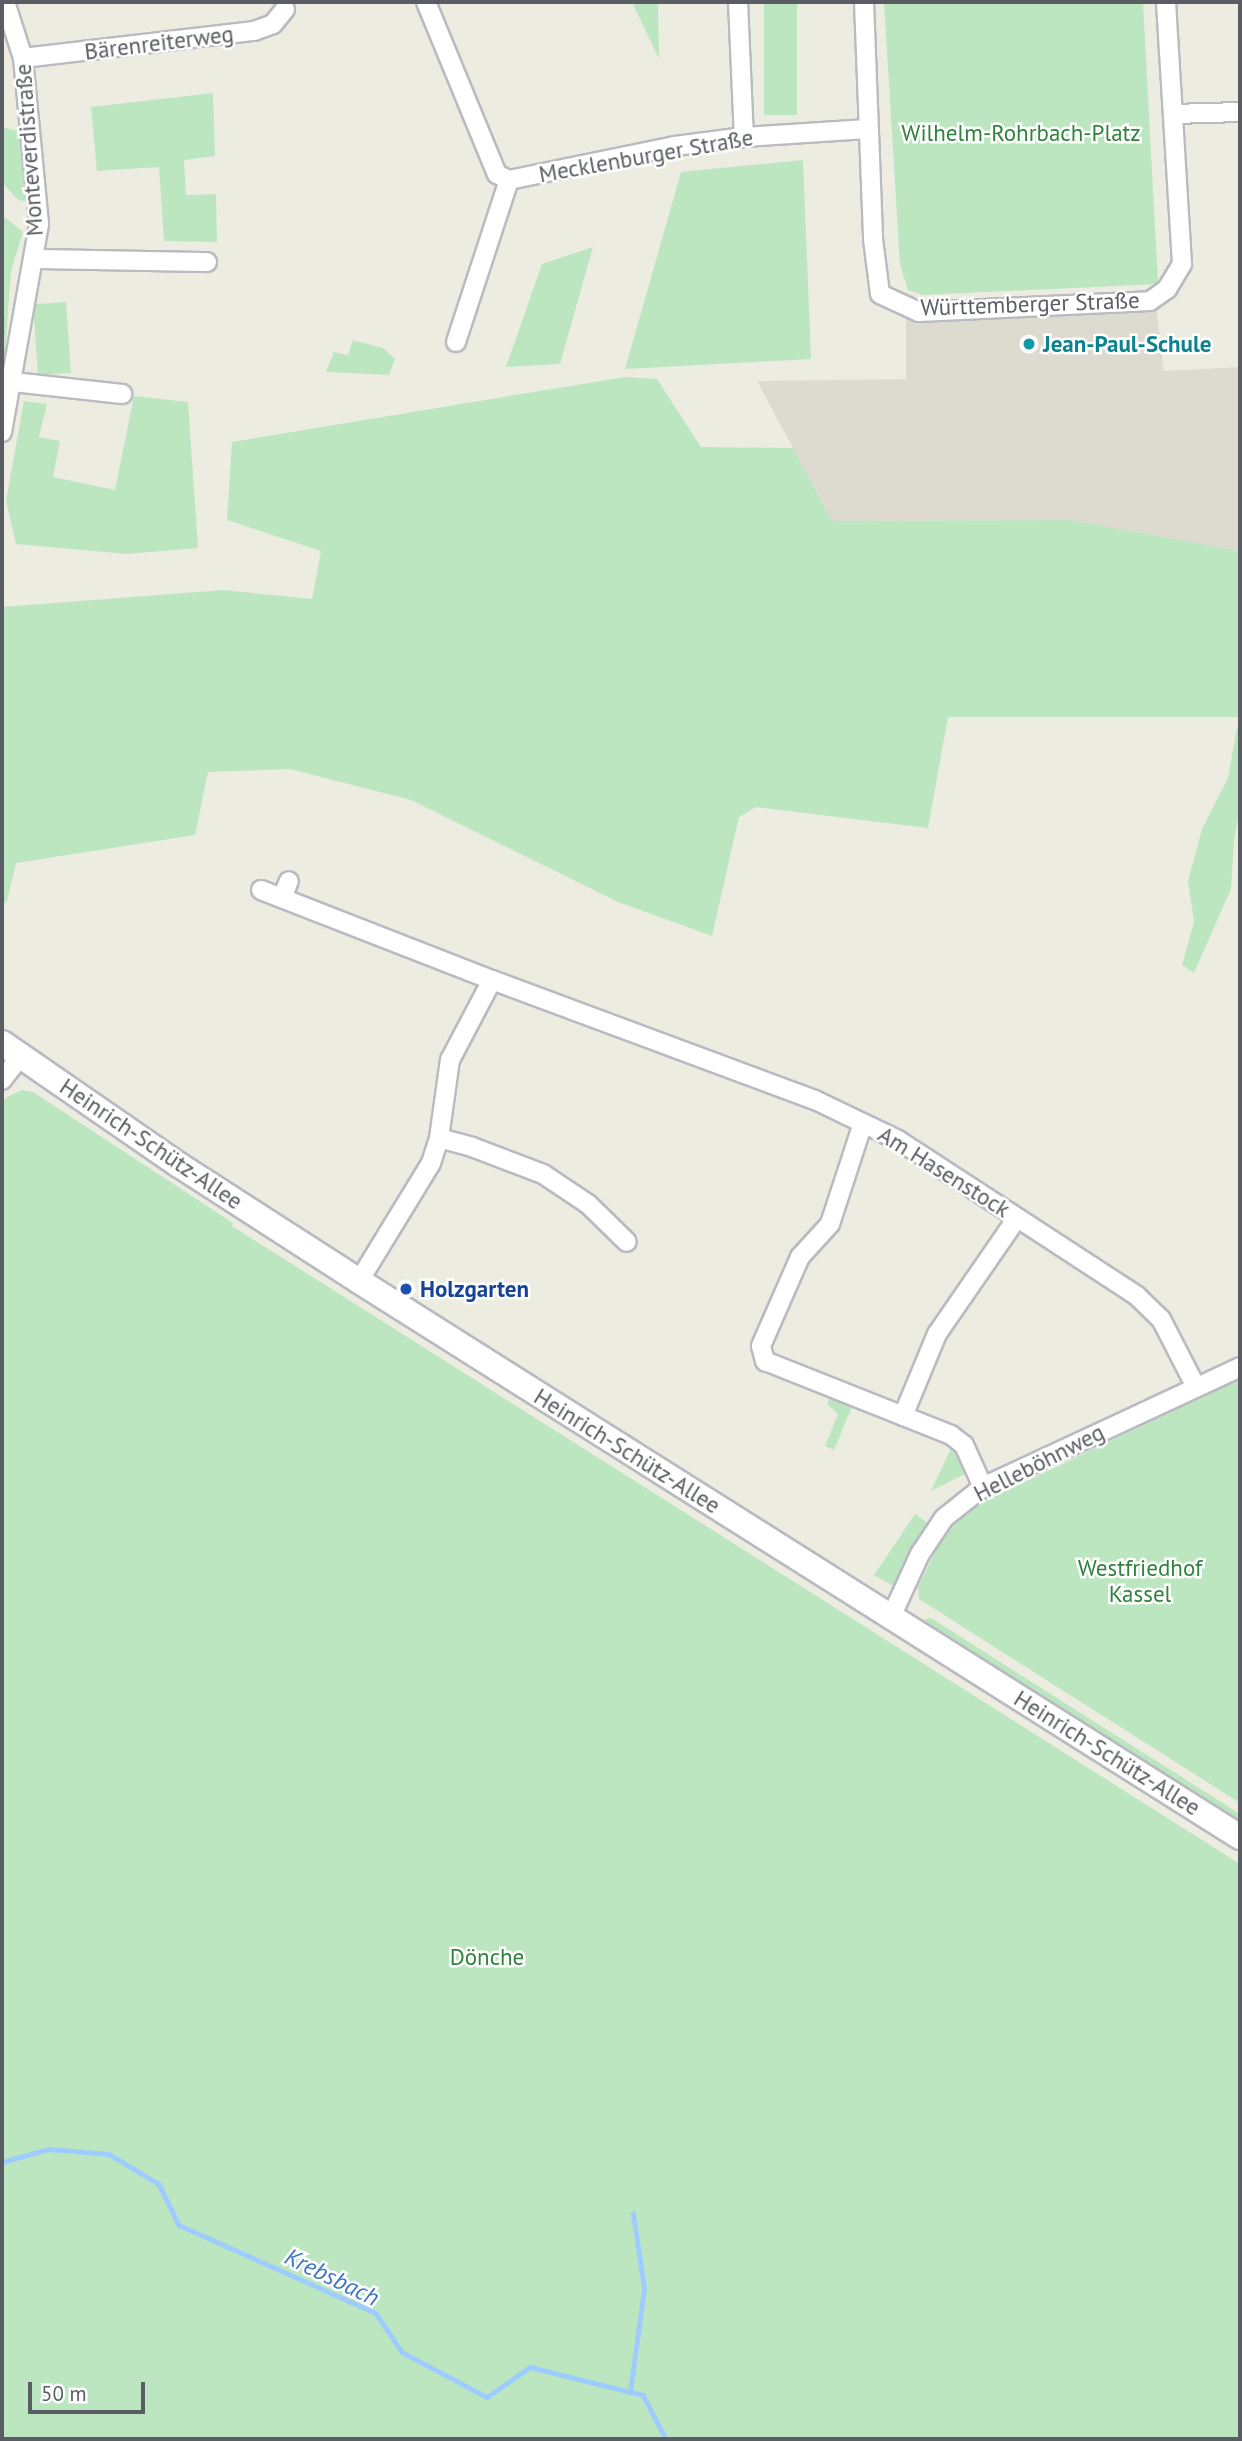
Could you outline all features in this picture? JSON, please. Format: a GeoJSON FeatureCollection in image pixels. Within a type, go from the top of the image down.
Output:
{"type":"FeatureCollection","features":[{"type":"Feature","properties":{"kind":"main road","name":"Heinrich-Schütz-Allee"},"geometry":{"type":"LineString","coordinates":[[11,1050],[359,1281],[1240,1837]]}},
{"type":"Feature","properties":{"kind":"street","name":"Monteverdistraße"},"geometry":{"type":"LineString","coordinates":[[2,432],[39,224],[23,58],[5,2]]}},
{"type":"Feature","properties":{"kind":"street","name":"Mecklenburger Straße"},"geometry":{"type":"LineString","coordinates":[[426,2],[497,174],[509,180],[675,146],[744,136],[868,129]]}},
{"type":"Feature","properties":{"kind":"street"},"geometry":{"type":"LineString","coordinates":[[738,2],[744,136]]}},
{"type":"Feature","properties":{"kind":"street","name":"Württemberger Straße"},"geometry":{"type":"LineString","coordinates":[[864,2],[873,239],[880,294],[919,312],[1150,301],[1167,289],[1182,264],[1173,114]]}},
{"type":"Feature","properties":{"kind":"street"},"geometry":{"type":"LineString","coordinates":[[1166,2],[1173,114],[1240,112]]}},
{"type":"Feature","properties":{"kind":"street","name":"Bärenreiterweg"},"geometry":{"type":"LineString","coordinates":[[23,58],[254,31],[273,24],[285,9]]}},
{"type":"Feature","properties":{"kind":"street","name":"Mecklenburger Straße"},"geometry":{"type":"LineString","coordinates":[[456,342],[509,180]]}},
{"type":"Feature","properties":{"kind":"street","name":"Monteverdistraße"},"geometry":{"type":"LineString","coordinates":[[34,259],[207,262]]}},
{"type":"Feature","properties":{"kind":"street"},"geometry":{"type":"LineString","coordinates":[[13,382],[121,394]]}},
{"type":"Feature","properties":{"kind":"street"},"geometry":{"type":"LineString","coordinates":[[282,898],[289,881]]}},
{"type":"Feature","properties":{"kind":"street"},"geometry":{"type":"LineString","coordinates":[[261,890],[492,980],[815,1100],[863,1123]]}},
{"type":"Feature","properties":{"kind":"street"},"geometry":{"type":"LineString","coordinates":[[359,1281],[431,1163],[439,1138],[450,1060],[492,980]]}},
{"type":"Feature","properties":{"kind":"street","name":"Heinrich-Schütz-Allee"},"geometry":{"type":"LineString","coordinates":[[2,1080],[11,1050]]}},
{"type":"Feature","properties":{"kind":"street","name":"Am Hasenstock"},"geometry":{"type":"LineString","coordinates":[[983,1487],[964,1446],[951,1435],[765,1361],[761,1346],[800,1256],[830,1224],[863,1123],[898,1140],[1137,1296],[1161,1318],[1196,1387]]}},
{"type":"Feature","properties":{"kind":"street"},"geometry":{"type":"LineString","coordinates":[[439,1138],[472,1147],[543,1174],[588,1204],[627,1242]]}},
{"type":"Feature","properties":{"kind":"street","name":"Am Hasenstock"},"geometry":{"type":"LineString","coordinates":[[903,1416],[937,1334],[1017,1218]]}},
{"type":"Feature","properties":{"kind":"street","name":"Helleböhnweg"},"geometry":{"type":"LineString","coordinates":[[891,1617],[920,1554],[944,1518],[983,1487],[1240,1367]]}},
{"type":"Feature","properties":{"kind":"shaded area"},"geometry":{"type":"Polygon","coordinates":[[[1156,307],[1164,371],[1240,367],[1240,551],[1070,520],[832,521],[757,381],[906,379],[906,316],[924,321],[978,315],[1156,307]]]}},
{"type":"Feature","properties":{"kind":"green space"},"geometry":{"type":"Polygon","coordinates":[[[632,2],[658,2],[659,59],[632,2]]]}},
{"type":"Feature","properties":{"kind":"green space"},"geometry":{"type":"Polygon","coordinates":[[[764,2],[797,2],[797,115],[764,115],[764,2]]]}},
{"type":"Feature","properties":{"kind":"green space","name":"Wilhelm-Rohrbach-Platz"},"geometry":{"type":"Polygon","coordinates":[[[884,2],[1143,2],[1158,284],[923,295],[908,290],[900,265],[884,2]]]}},
{"type":"Feature","properties":{"kind":"green space"},"geometry":{"type":"Polygon","coordinates":[[[213,93],[215,156],[184,160],[186,195],[216,194],[217,242],[164,241],[159,167],[97,171],[91,107],[213,93]]]}},
{"type":"Feature","properties":{"kind":"green space"},"geometry":{"type":"Polygon","coordinates":[[[2,127],[26,133],[31,190],[25,201],[18,200],[2,182],[2,127]]]}},
{"type":"Feature","properties":{"kind":"green space"},"geometry":{"type":"Polygon","coordinates":[[[803,160],[811,359],[625,369],[681,172],[803,160]]]}},
{"type":"Feature","properties":{"kind":"green space"},"geometry":{"type":"Polygon","coordinates":[[[2,215],[23,232],[11,271],[2,393],[2,215]]]}},
{"type":"Feature","properties":{"kind":"green space"},"geometry":{"type":"Polygon","coordinates":[[[593,247],[560,364],[506,367],[542,264],[593,247]]]}},
{"type":"Feature","properties":{"kind":"green space"},"geometry":{"type":"Polygon","coordinates":[[[66,302],[71,373],[38,375],[33,304],[66,302]]]}},
{"type":"Feature","properties":{"kind":"green space"},"geometry":{"type":"Polygon","coordinates":[[[353,340],[383,348],[395,359],[389,375],[326,372],[334,352],[348,355],[353,340]]]}},
{"type":"Feature","properties":{"kind":"green space"},"geometry":{"type":"Polygon","coordinates":[[[625,377],[657,379],[701,447],[793,448],[832,521],[1070,520],[1240,551],[1240,809],[1234,840],[1231,889],[1194,973],[1182,965],[1194,922],[1188,881],[1202,829],[1228,778],[1239,717],[948,717],[928,828],[756,807],[739,817],[712,936],[618,902],[411,800],[290,769],[208,772],[195,835],[16,863],[7,901],[2,905],[2,607],[223,590],[312,599],[321,551],[227,520],[232,442],[625,377]]]}},
{"type":"Feature","properties":{"kind":"green space"},"geometry":{"type":"Polygon","coordinates":[[[134,396],[188,402],[198,548],[127,554],[16,544],[6,501],[24,401],[47,404],[39,437],[60,441],[53,477],[115,490],[134,396]]]}},
{"type":"Feature","properties":{"kind":"green space","name":"Dönche"},"geometry":{"type":"Polygon","coordinates":[[[22,1090],[33,1092],[233,1223],[232,1226],[1240,1864],[1240,2439],[2,2439],[2,1103],[7,1097],[22,1090]]]}},
{"type":"Feature","properties":{"kind":"green space","name":"Westfriedhof Kassel"},"geometry":{"type":"Polygon","coordinates":[[[1240,1379],[1240,1803],[919,1599],[918,1587],[940,1542],[961,1517],[979,1504],[1240,1379]]]}},
{"type":"Feature","properties":{"kind":"green space"},"geometry":{"type":"Polygon","coordinates":[[[831,1395],[853,1404],[834,1450],[825,1446],[838,1414],[827,1404],[831,1395]]]}},
{"type":"Feature","properties":{"kind":"green space"},"geometry":{"type":"Polygon","coordinates":[[[952,1446],[959,1452],[965,1474],[931,1491],[952,1446]]]}},
{"type":"Feature","properties":{"kind":"green space"},"geometry":{"type":"Polygon","coordinates":[[[915,1514],[932,1526],[897,1588],[874,1575],[915,1514]]]}},
{"type":"Feature","properties":{"kind":"green space"},"geometry":{"type":"Polygon","coordinates":[[[931,1618],[1240,1814],[1240,1826],[1006,1678],[925,1623],[925,1619],[931,1618]]]}},
{"type":"Feature","properties":{"kind":"waterway","name":"Krebsbach"},"geometry":{"type":"LineString","coordinates":[[2,2162],[48,2149],[109,2154],[159,2184],[179,2225],[376,2313],[402,2352],[487,2397],[530,2367],[643,2395],[666,2439]]}},
{"type":"Feature","properties":{"kind":"waterway"},"geometry":{"type":"LineString","coordinates":[[630,2392],[644,2288],[633,2214]]}},
{"type":"Feature","properties":{"kind":"place","name":"Jean-Paul-Schule"},"geometry":{"type":"Point","coordinates":[1029,344]}},
{"type":"Feature","properties":{"kind":"place","name":"Holzgarten"},"geometry":{"type":"Point","coordinates":[406,1289]}}]}
